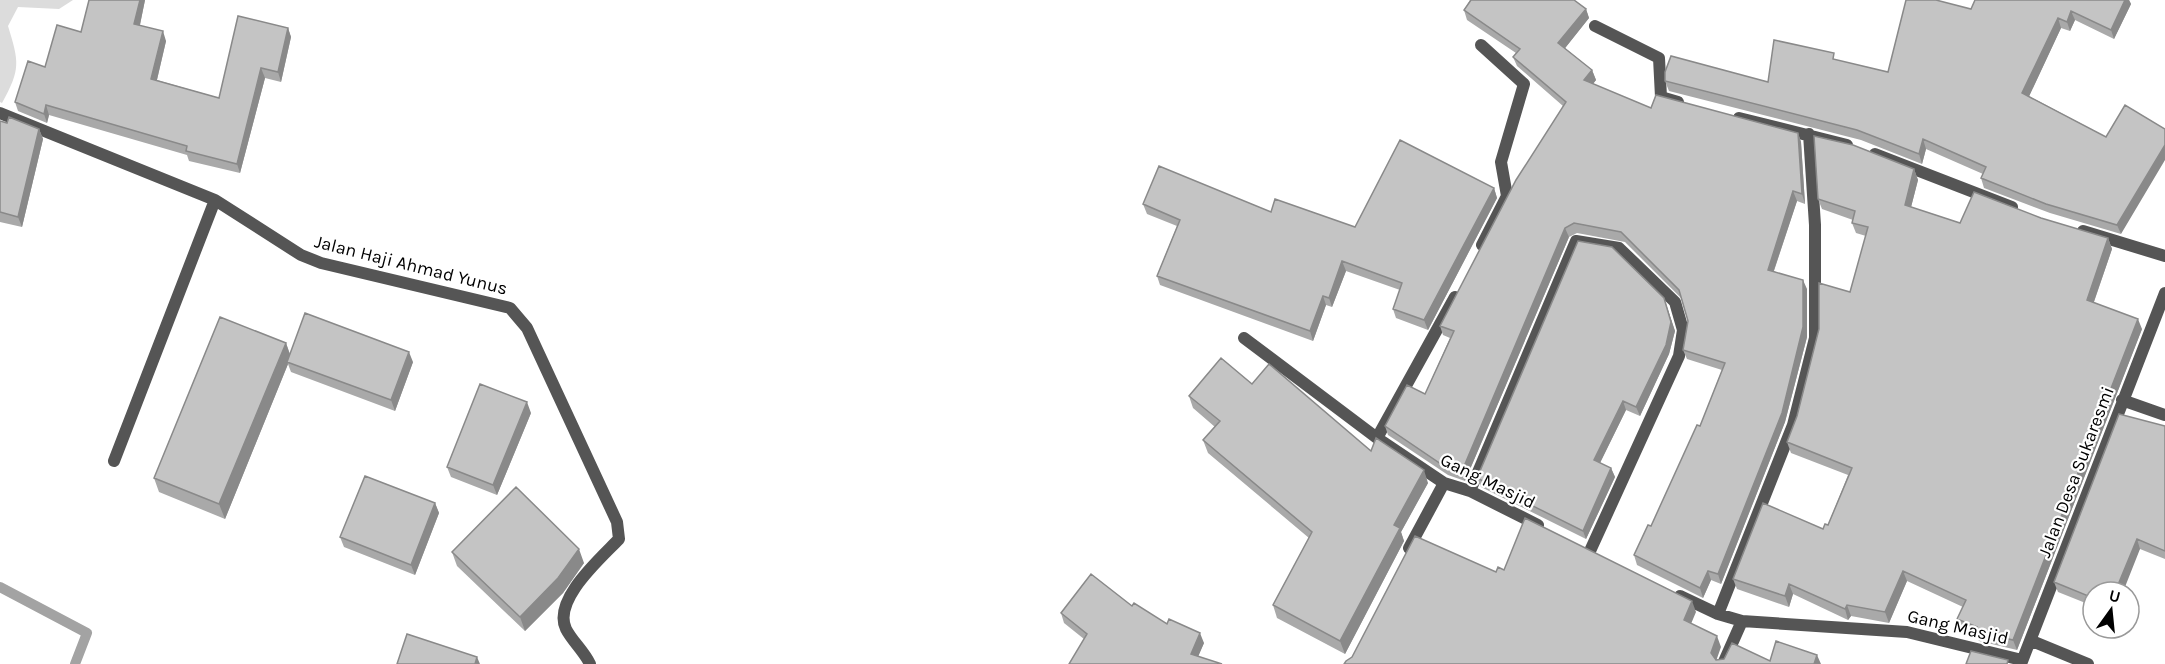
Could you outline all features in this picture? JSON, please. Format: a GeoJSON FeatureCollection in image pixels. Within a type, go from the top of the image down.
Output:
{"type":"FeatureCollection","features":[{"type":"Feature","properties":{"kind":"street"},"geometry":{"type":"LineString","coordinates":[[1595,26],[1659,58],[1661,97],[1695,108]]}},
{"type":"Feature","properties":{"kind":"street"},"geometry":{"type":"LineString","coordinates":[[1476,257],[1507,196],[1501,162],[1524,87],[1481,45]]}},
{"type":"Feature","properties":{"kind":"street","name":"Jalan Haji Ahmad Yunus"},"geometry":{"type":"LineString","coordinates":[[0,113],[215,200],[301,255],[321,263],[510,309],[527,328],[617,522],[619,539],[571,592],[565,612],[565,628],[590,664]]}},
{"type":"Feature","properties":{"kind":"street"},"geometry":{"type":"LineString","coordinates":[[1729,116],[1859,148],[2027,213]]}},
{"type":"Feature","properties":{"kind":"street"},"geometry":{"type":"LineString","coordinates":[[1718,614],[1793,425],[1815,338],[1815,225],[1809,134]]}},
{"type":"Feature","properties":{"kind":"street"},"geometry":{"type":"LineString","coordinates":[[114,461],[215,200]]}},
{"type":"Feature","properties":{"kind":"street"},"geometry":{"type":"LineString","coordinates":[[2069,227],[2165,256]]}},
{"type":"Feature","properties":{"kind":"street"},"geometry":{"type":"LineString","coordinates":[[1470,491],[1576,241],[1619,248],[1675,302],[1683,330],[1679,356],[1590,551]]}},
{"type":"Feature","properties":{"kind":"street"},"geometry":{"type":"LineString","coordinates":[[1377,438],[1460,288]]}},
{"type":"Feature","properties":{"kind":"street","name":"Jalan Desa Sukaresmi"},"geometry":{"type":"LineString","coordinates":[[2022,662],[2165,293]]}},
{"type":"Feature","properties":{"kind":"street","name":"Gang Masjid"},"geometry":{"type":"LineString","coordinates":[[1245,338],[1377,438],[1444,483],[1470,491],[1550,531]]}},
{"type":"Feature","properties":{"kind":"street","name":"Jalan Desa Sukaresmi"},"geometry":{"type":"LineString","coordinates":[[2122,400],[2165,415]]}},
{"type":"Feature","properties":{"kind":"street"},"geometry":{"type":"LineString","coordinates":[[1402,563],[1444,483]]}},
{"type":"Feature","properties":{"kind":"street","name":"Gang Masjid"},"geometry":{"type":"LineString","coordinates":[[1664,588],[1718,614],[1742,621],[1907,632],[2022,662]]}},
{"type":"Feature","properties":{"kind":"street"},"geometry":{"type":"LineString","coordinates":[[1723,664],[1742,621]]}},
{"type":"Feature","properties":{"kind":"street"},"geometry":{"type":"LineString","coordinates":[[2032,641],[2088,664]]}},
{"type":"Feature","properties":{"kind":"shaded area"},"geometry":{"type":"Polygon","coordinates":[[[0,0],[73,0],[59,9],[18,7],[8,26],[16,57],[15,73],[2,103],[0,102],[0,0]]]}},
{"type":"Feature","properties":{"kind":"building"},"geometry":{"type":"Polygon","coordinates":[[[89,0],[140,0],[134,24],[163,31],[151,79],[219,98],[238,16],[288,28],[278,72],[261,68],[237,164],[186,151],[187,146],[46,105],[44,114],[15,102],[28,61],[45,67],[57,25],[81,32],[89,0]]]}},
{"type":"Feature","properties":{"kind":"building"},"geometry":{"type":"Polygon","coordinates":[[[1471,0],[1574,0],[1586,9],[1558,43],[1592,70],[1584,80],[1651,108],[1656,95],[1798,133],[1802,194],[1793,191],[1768,270],[1803,280],[1803,327],[1782,413],[1718,574],[1708,571],[1700,588],[1634,555],[1648,525],[1651,526],[1697,425],[1700,426],[1725,363],[1683,350],[1688,321],[1679,290],[1621,232],[1574,223],[1565,228],[1462,471],[1444,466],[1385,426],[1407,385],[1425,394],[1454,331],[1440,326],[1516,180],[1566,102],[1513,57],[1520,49],[1464,10],[1471,0]]]}},
{"type":"Feature","properties":{"kind":"building"},"geometry":{"type":"Polygon","coordinates":[[[1906,0],[1936,0],[1971,9],[1975,0],[2125,0],[2111,30],[2071,11],[2067,22],[2058,18],[2022,93],[2106,137],[2125,105],[2165,129],[2165,145],[2117,225],[2046,204],[1981,178],[1986,167],[1923,139],[1919,154],[1857,130],[1665,81],[1665,72],[1671,56],[1768,82],[1774,40],[1834,53],[1833,59],[1888,72],[1906,0]]]}},
{"type":"Feature","properties":{"kind":"building"},"geometry":{"type":"Polygon","coordinates":[[[9,117],[39,129],[18,217],[0,212],[0,121],[7,123],[9,117]]]}},
{"type":"Feature","properties":{"kind":"building"},"geometry":{"type":"Polygon","coordinates":[[[1814,136],[1853,145],[1914,169],[1905,205],[1960,223],[1974,192],[2041,218],[2108,238],[2087,300],[2138,319],[2013,640],[1975,631],[1977,627],[1957,619],[1966,600],[1903,571],[1885,612],[1847,605],[1845,609],[1789,584],[1785,596],[1733,579],[1763,503],[1823,529],[1825,524],[1828,525],[1852,468],[1787,442],[1797,416],[1819,329],[1819,283],[1850,292],[1868,227],[1852,223],[1855,211],[1818,199],[1814,136]]]}},
{"type":"Feature","properties":{"kind":"building"},"geometry":{"type":"Polygon","coordinates":[[[1400,140],[1494,188],[1424,320],[1393,309],[1402,283],[1342,261],[1329,298],[1323,296],[1310,331],[1157,276],[1180,220],[1143,204],[1159,166],[1271,212],[1275,199],[1355,227],[1400,140]]]}},
{"type":"Feature","properties":{"kind":"building"},"geometry":{"type":"Polygon","coordinates":[[[1578,241],[1612,247],[1664,298],[1671,322],[1666,345],[1636,407],[1623,401],[1594,460],[1611,468],[1583,531],[1477,478],[1578,241]]]}},
{"type":"Feature","properties":{"kind":"building"},"geometry":{"type":"Polygon","coordinates":[[[305,313],[409,352],[391,400],[287,362],[305,313]]]}},
{"type":"Feature","properties":{"kind":"building"},"geometry":{"type":"Polygon","coordinates":[[[220,317],[286,343],[219,504],[154,478],[220,317]]]}},
{"type":"Feature","properties":{"kind":"building"},"geometry":{"type":"Polygon","coordinates":[[[1221,358],[1252,384],[1269,364],[1371,451],[1376,438],[1424,470],[1394,525],[1400,528],[1340,641],[1273,605],[1312,532],[1203,440],[1220,421],[1189,396],[1221,358]]]}},
{"type":"Feature","properties":{"kind":"building"},"geometry":{"type":"Polygon","coordinates":[[[480,384],[527,402],[493,485],[447,467],[480,384]]]}},
{"type":"Feature","properties":{"kind":"building"},"geometry":{"type":"Polygon","coordinates":[[[2119,414],[2165,426],[2165,551],[2137,539],[2120,580],[2081,580],[2081,593],[2054,582],[2119,414]]]}},
{"type":"Feature","properties":{"kind":"building"},"geometry":{"type":"Polygon","coordinates":[[[365,476],[435,503],[411,565],[340,537],[365,476]]]}},
{"type":"Feature","properties":{"kind":"building"},"geometry":{"type":"Polygon","coordinates":[[[516,487],[579,549],[558,578],[520,617],[452,552],[516,487]]]}},
{"type":"Feature","properties":{"kind":"building"},"geometry":{"type":"Polygon","coordinates":[[[1525,518],[1692,601],[1684,620],[1717,636],[1711,653],[1716,660],[1724,659],[1732,643],[1770,661],[1776,641],[1817,655],[1814,664],[1344,664],[1352,657],[1415,536],[1496,572],[1498,567],[1504,570],[1525,518]]]}},
{"type":"Feature","properties":{"kind":"building"},"geometry":{"type":"Polygon","coordinates":[[[1091,574],[1132,606],[1134,603],[1167,624],[1169,619],[1200,633],[1191,654],[1222,664],[1069,664],[1087,634],[1061,613],[1091,574]]]}},
{"type":"Feature","properties":{"kind":"building"},"geometry":{"type":"Polygon","coordinates":[[[407,634],[477,657],[475,664],[397,664],[407,634]]]}},
{"type":"Feature","properties":{"kind":"building"},"geometry":{"type":"Polygon","coordinates":[[[1971,651],[2008,660],[2007,664],[1966,664],[1971,651]]]}},
{"type":"Feature","properties":{"kind":"waterway"},"geometry":{"type":"LineString","coordinates":[[0,587],[87,633],[75,664]]}}]}
